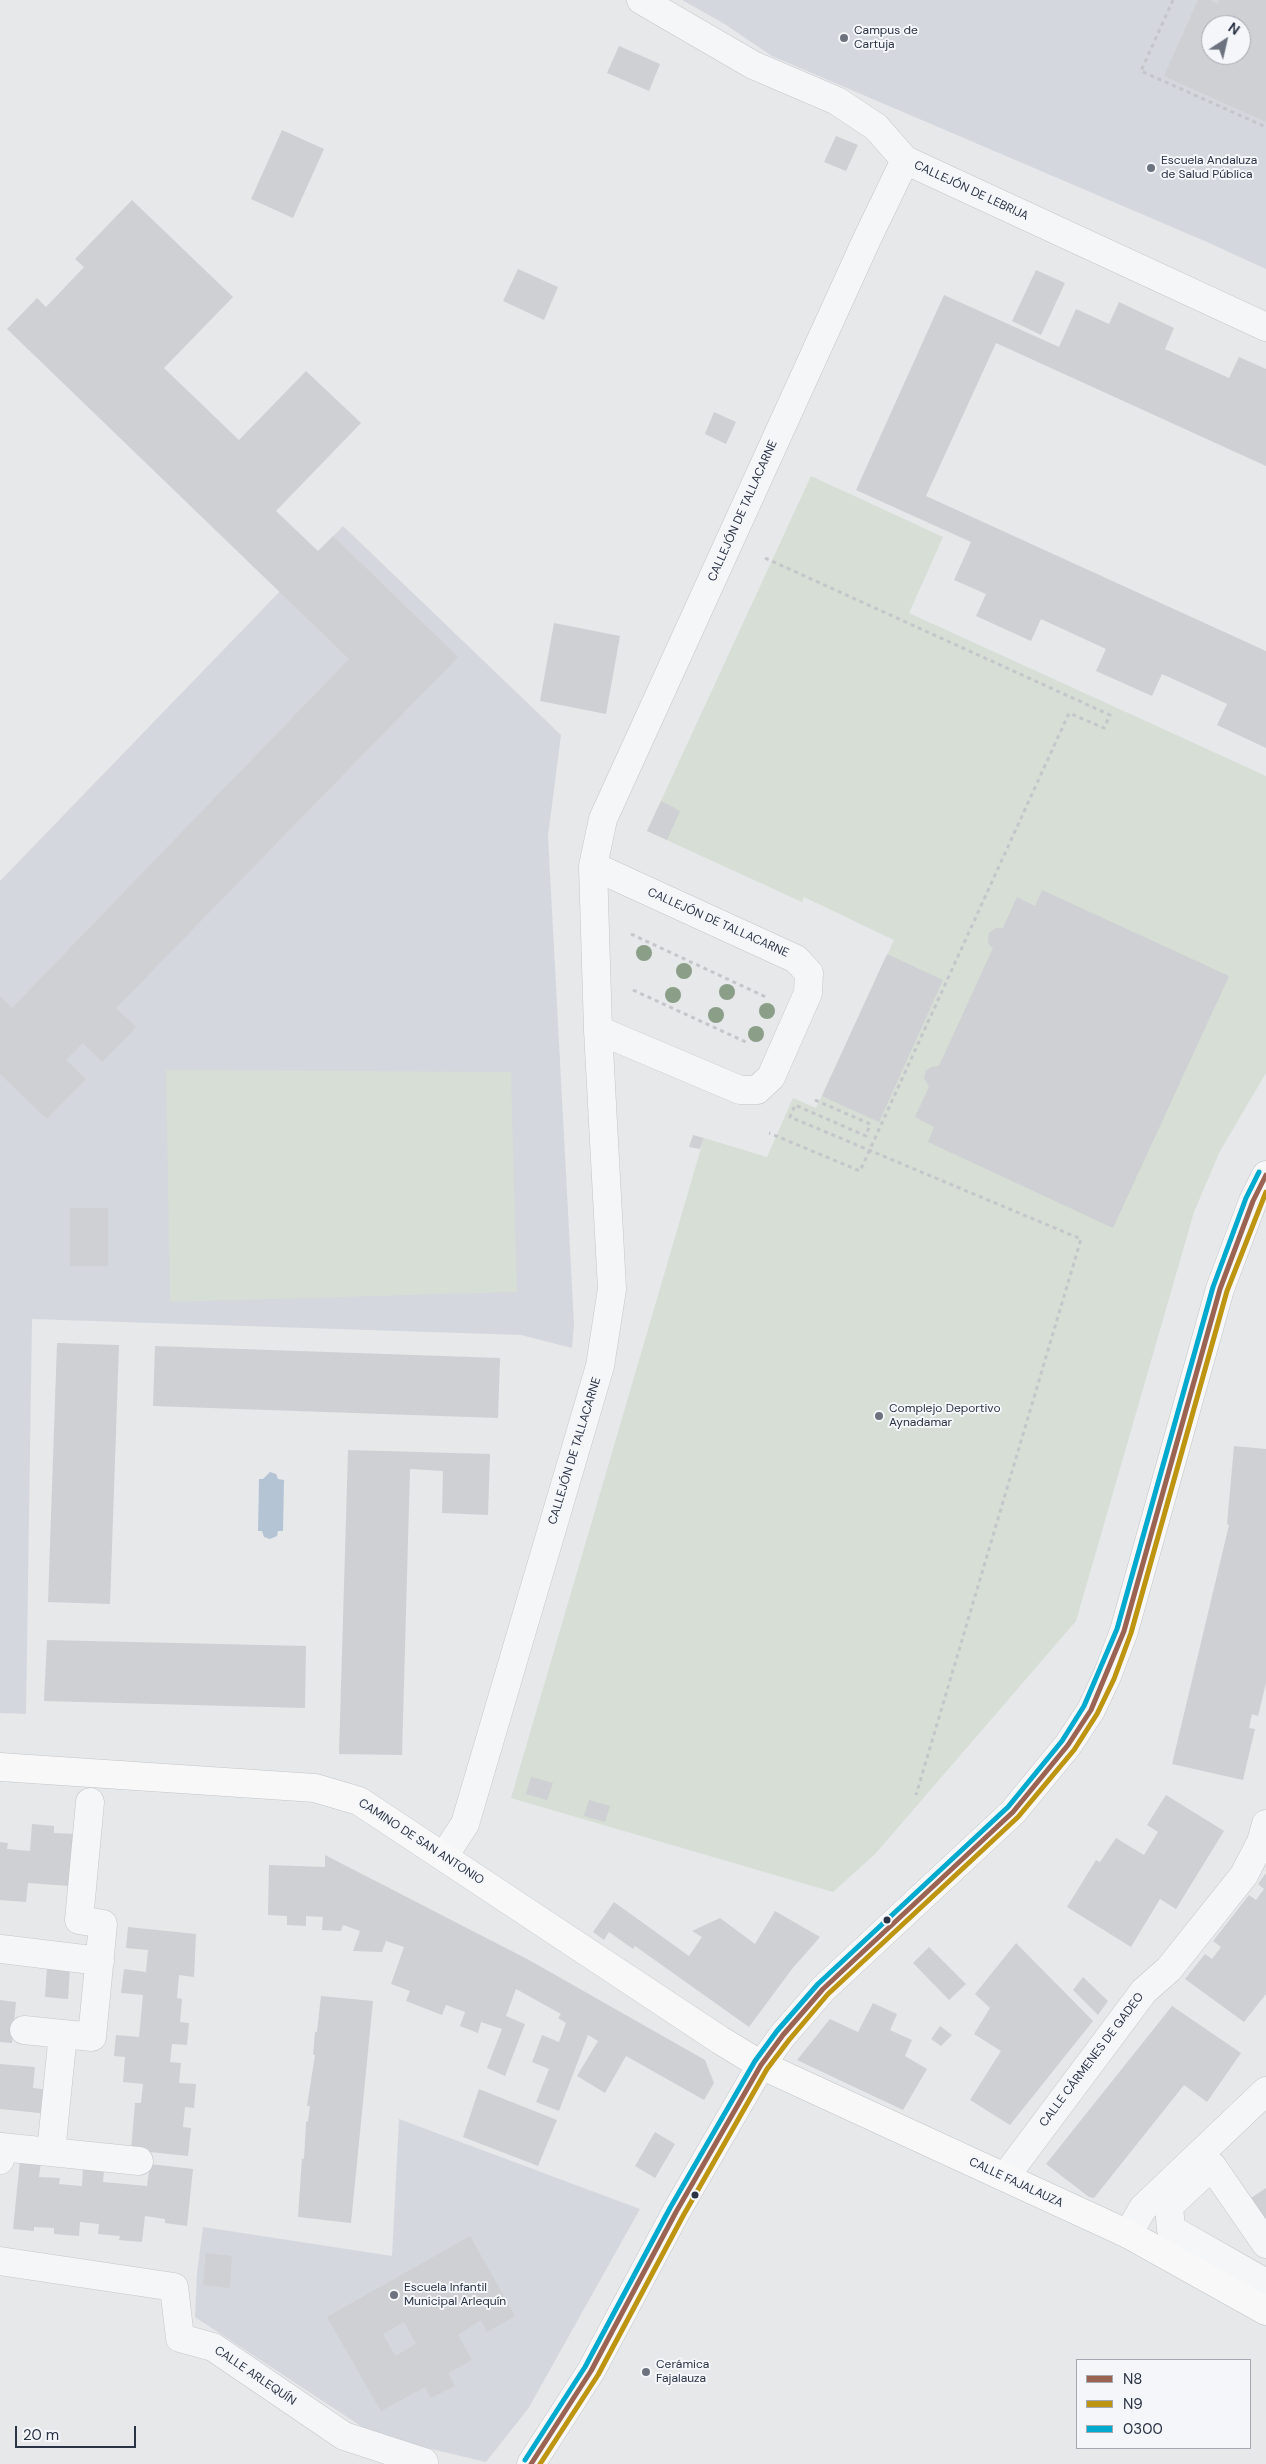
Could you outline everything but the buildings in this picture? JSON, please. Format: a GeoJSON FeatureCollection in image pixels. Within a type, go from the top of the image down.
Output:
{"type":"FeatureCollection","features":[{"type":"Feature","properties":{"kind":"main road"},"geometry":{"type":"LineString","coordinates":[[531,2464],[591,2371],[676,2212],[761,2065],[792,2023],[822,1989],[1012,1812],[1068,1745],[1091,1710],[1107,1676],[1124,1631],[1220,1289],[1253,1201],[1266,1175]]}},
{"type":"Feature","properties":{"kind":"main road","name":"CAMINO DE SAN ANTONIO"},"geometry":{"type":"LineString","coordinates":[[0,1767],[315,1788],[359,1801],[720,2040],[761,2065]]}},
{"type":"Feature","properties":{"kind":"main road","name":"CALLE FAJALAUZA"},"geometry":{"type":"LineString","coordinates":[[761,2065],[1128,2234],[1266,2311]]}},
{"type":"Feature","properties":{"kind":"street","name":"CALLEJÓN DE LEBRIJA"},"geometry":{"type":"LineString","coordinates":[[641,0],[753,65],[838,101],[876,127],[905,160],[1266,328]]}},
{"type":"Feature","properties":{"kind":"street","name":"CALLEJÓN DE TALLACARNE"},"geometry":{"type":"LineString","coordinates":[[444,1856],[465,1824],[600,1366],[612,1289],[598,1030],[593,866],[603,819],[862,248],[905,160]]}},
{"type":"Feature","properties":{"kind":"street","name":"CALLEJÓN DE TALLACARNE"},"geometry":{"type":"LineString","coordinates":[[593,866],[796,959],[809,973],[808,993],[771,1077],[758,1090],[740,1090],[598,1030]]}},
{"type":"Feature","properties":{"kind":"street"},"geometry":{"type":"LineString","coordinates":[[24,2030],[92,2037],[86,2009],[100,1961],[103,1924],[80,1920],[90,1802]]}},
{"type":"Feature","properties":{"kind":"street","name":"CALLE CÁRMENES DE GADEO"},"geometry":{"type":"LineString","coordinates":[[1005,2177],[1144,1991],[1169,1969],[1244,1875],[1261,1842],[1266,1824]]}},
{"type":"Feature","properties":{"kind":"street"},"geometry":{"type":"LineString","coordinates":[[1,1949],[100,1961]]}},
{"type":"Feature","properties":{"kind":"street"},"geometry":{"type":"LineString","coordinates":[[51,2152],[64,2034]]}},
{"type":"Feature","properties":{"kind":"street"},"geometry":{"type":"LineString","coordinates":[[1128,2234],[1143,2208],[1266,2091]]}},
{"type":"Feature","properties":{"kind":"street"},"geometry":{"type":"LineString","coordinates":[[0,2160],[1,2147],[139,2161]]}},
{"type":"Feature","properties":{"kind":"street"},"geometry":{"type":"LineString","coordinates":[[1266,2244],[1212,2166],[1169,2206],[1171,2230],[1266,2283]]}},
{"type":"Feature","properties":{"kind":"street","name":"CALLE ARLEQUÍN"},"geometry":{"type":"LineString","coordinates":[[0,2261],[174,2287],[180,2338],[212,2347],[344,2436],[424,2462]]}},
{"type":"Feature","properties":{"kind":"path"},"geometry":{"type":"LineString","coordinates":[[1173,0],[1141,71],[1266,127]]}},
{"type":"Feature","properties":{"kind":"path"},"geometry":{"type":"LineString","coordinates":[[765,558],[1110,715],[1104,728],[1070,713],[860,1171],[770,1133]]}},
{"type":"Feature","properties":{"kind":"path"},"geometry":{"type":"LineString","coordinates":[[628,933],[776,1002]]}},
{"type":"Feature","properties":{"kind":"path"},"geometry":{"type":"LineString","coordinates":[[633,990],[755,1046]]}},
{"type":"Feature","properties":{"kind":"path"},"geometry":{"type":"LineString","coordinates":[[815,1100],[870,1124],[866,1136],[795,1105],[790,1117],[1081,1239],[916,1795]]}},
{"type":"Feature","properties":{"kind":"shaded area","name":"Escuela Andaluza de Salud Pública"},"geometry":{"type":"Polygon","coordinates":[[[682,0],[1266,0],[1266,269],[1207,242],[772,56],[723,23],[682,0]]]}},
{"type":"Feature","properties":{"kind":"shaded area","name":"Complejo Deportivo Aynadamar"},"geometry":{"type":"Polygon","coordinates":[[[811,476],[943,537],[909,613],[1266,776],[1266,1073],[1220,1151],[1194,1212],[1076,1621],[876,1853],[833,1892],[511,1798],[704,1138],[767,1157],[793,1098],[816,1108],[894,940],[804,897],[802,902],[647,831],[811,476]]]}},
{"type":"Feature","properties":{"kind":"shaded area"},"geometry":{"type":"Polygon","coordinates":[[[343,526],[561,735],[548,836],[574,1324],[572,1348],[521,1335],[32,1319],[26,1714],[0,1713],[0,881],[343,526]]]}},
{"type":"Feature","properties":{"kind":"shaded area"},"geometry":{"type":"Polygon","coordinates":[[[166,1070],[511,1072],[517,1292],[170,1302],[166,1070]]]}},
{"type":"Feature","properties":{"kind":"shaded area","name":"Escuela Infantil Municipal Arlequín"},"geometry":{"type":"Polygon","coordinates":[[[399,2119],[640,2209],[528,2409],[486,2462],[376,2436],[195,2317],[197,2273],[203,2227],[392,2256],[399,2119]]]}},
{"type":"Feature","properties":{"kind":"water"},"geometry":{"type":"Polygon","coordinates":[[[270,1472],[276,1474],[278,1479],[284,1480],[283,1531],[278,1531],[277,1536],[270,1539],[264,1537],[262,1531],[258,1531],[259,1479],[263,1479],[270,1472]]]}},
{"type":"Feature","properties":{"kind":"transit line","name":"0300"},"geometry":{"type":"LineString","coordinates":[[525,2460],[585,2367],[670,2208],[755,2061],[777,2031],[818,1984],[1008,1807],[1062,1741],[1084,1706],[1117,1629],[1213,1287],[1246,1198],[1259,1172]]}},
{"type":"Feature","properties":{"kind":"transit line","name":"N8"},"geometry":{"type":"LineString","coordinates":[[531,2464],[591,2371],[676,2212],[761,2065],[783,2035],[823,1989],[1013,1812],[1068,1745],[1091,1710],[1124,1631],[1220,1289],[1253,1201],[1266,1175]]}},
{"type":"Feature","properties":{"kind":"transit line","name":"N9"},"geometry":{"type":"LineString","coordinates":[[540,2464],[598,2375],[683,2216],[767,2069],[828,1994],[1018,1817],[1074,1750],[1097,1714],[1114,1679],[1131,1633],[1227,1291],[1266,1192]]}},
{"type":"Feature","properties":{"kind":"place","name":"Campus de Cartuja"},"geometry":{"type":"Point","coordinates":[844,38]}},
{"type":"Feature","properties":{"kind":"place","name":"Escuela Andaluza de Salud Pública"},"geometry":{"type":"Point","coordinates":[1151,168]}},
{"type":"Feature","properties":{"kind":"place","name":"Complejo Deportivo Aynadamar"},"geometry":{"type":"Point","coordinates":[879,1416]}},
{"type":"Feature","properties":{"kind":"place","name":"Escuela Infantil Municipal Arlequín"},"geometry":{"type":"Point","coordinates":[394,2295]}},
{"type":"Feature","properties":{"kind":"place","name":"Cerámica Fajalauza"},"geometry":{"type":"Point","coordinates":[646,2372]}}]}
